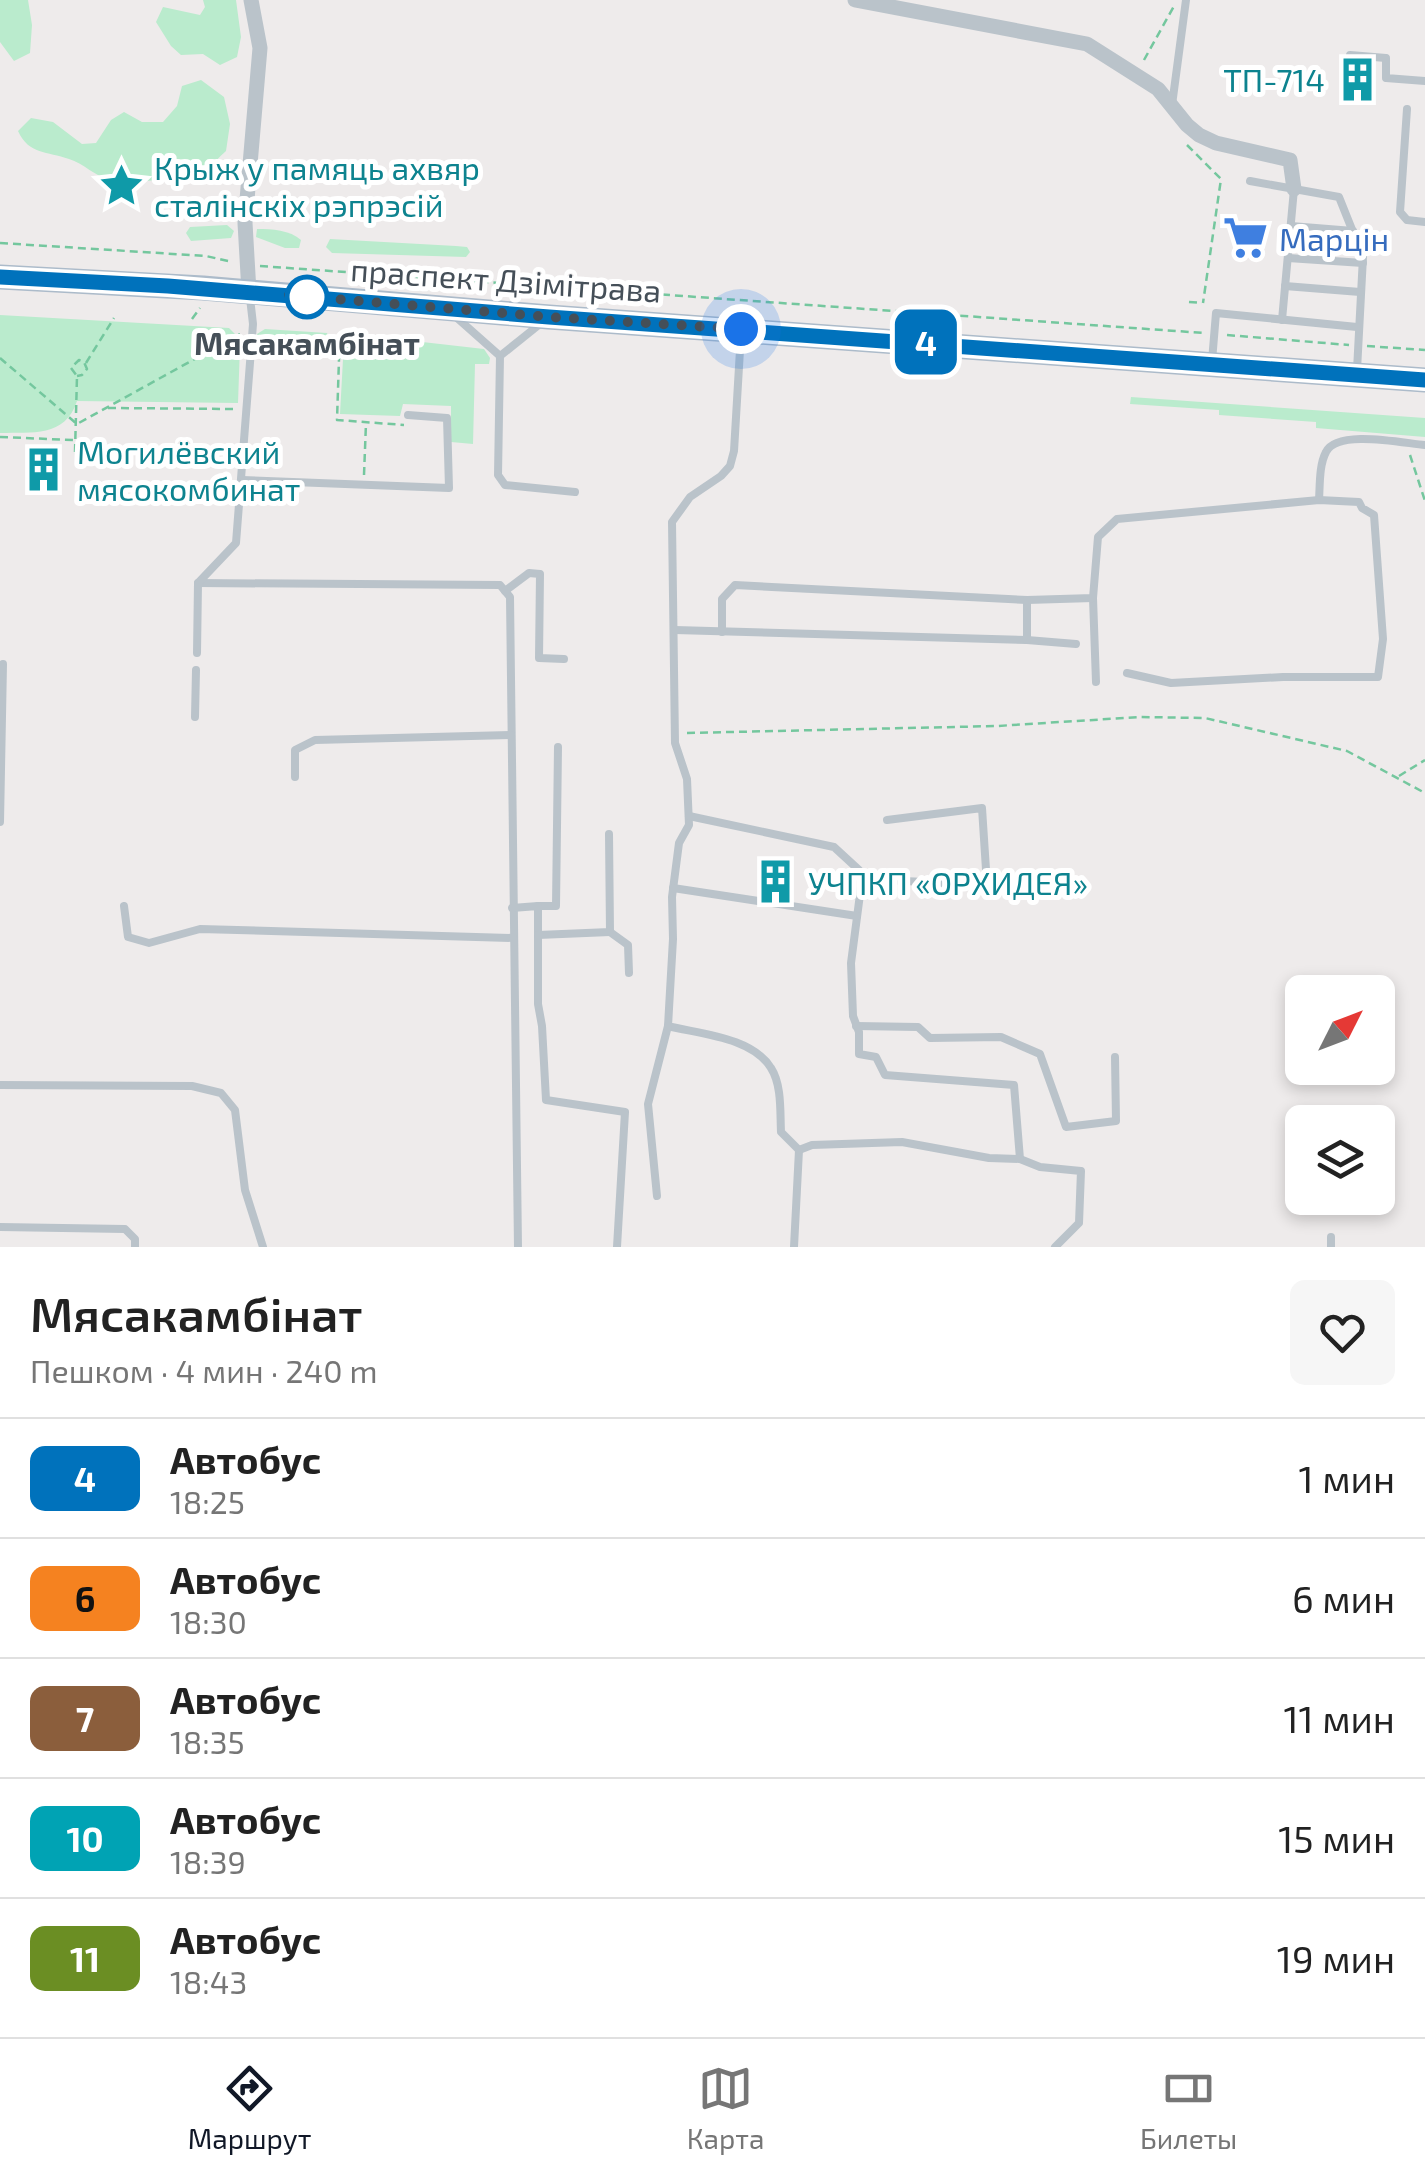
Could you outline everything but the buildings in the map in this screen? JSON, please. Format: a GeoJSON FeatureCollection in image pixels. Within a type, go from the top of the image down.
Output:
{"type":"FeatureCollection","features":[{"type":"Feature","properties":{"kind":"main road","name":"праспект Дзімітрава"},"geometry":{"type":"LineString","coordinates":[[0,277],[1425,380]]}},
{"type":"Feature","properties":{"kind":"street"},"geometry":{"type":"LineString","coordinates":[[249,292],[245,224],[260,68],[260,34],[250,0]]}},
{"type":"Feature","properties":{"kind":"street"},"geometry":{"type":"LineString","coordinates":[[856,0],[1086,44],[1158,89],[1187,125],[1216,143],[1290,160],[1294,189]]}},
{"type":"Feature","properties":{"kind":"lane"},"geometry":{"type":"LineString","coordinates":[[1172,105],[1186,0]]}},
{"type":"Feature","properties":{"kind":"lane"},"geometry":{"type":"LineString","coordinates":[[1350,54],[1386,58],[1386,78],[1425,81]]}},
{"type":"Feature","properties":{"kind":"lane"},"geometry":{"type":"LineString","coordinates":[[1407,108],[1400,212],[1407,220],[1425,222]]}},
{"type":"Feature","properties":{"kind":"lane"},"geometry":{"type":"LineString","coordinates":[[1250,181],[1338,197],[1364,257],[1358,375]]}},
{"type":"Feature","properties":{"kind":"lane"},"geometry":{"type":"LineString","coordinates":[[1282,320],[1294,189]]}},
{"type":"Feature","properties":{"kind":"lane"},"geometry":{"type":"LineString","coordinates":[[1290,226],[1353,231]]}},
{"type":"Feature","properties":{"kind":"lane"},"geometry":{"type":"LineString","coordinates":[[1288,258],[1363,264]]}},
{"type":"Feature","properties":{"kind":"lane"},"geometry":{"type":"LineString","coordinates":[[1285,286],[1360,292]]}},
{"type":"Feature","properties":{"kind":"lane"},"geometry":{"type":"LineString","coordinates":[[196,653],[198,583],[236,542],[252,324],[249,292]]}},
{"type":"Feature","properties":{"kind":"lane"},"geometry":{"type":"LineString","coordinates":[[445,308],[500,356],[498,475],[506,485],[575,492]]}},
{"type":"Feature","properties":{"kind":"lane"},"geometry":{"type":"LineString","coordinates":[[1212,363],[1216,313],[1358,327]]}},
{"type":"Feature","properties":{"kind":"lane"},"geometry":{"type":"LineString","coordinates":[[500,356],[549,317]]}},
{"type":"Feature","properties":{"kind":"lane"},"geometry":{"type":"LineString","coordinates":[[657,1196],[648,1104],[668,1026],[673,888],[679,843],[689,825],[687,779],[675,733],[672,522],[690,497],[730,466],[741,329]]}},
{"type":"Feature","properties":{"kind":"lane"},"geometry":{"type":"LineString","coordinates":[[242,480],[449,488],[447,418],[408,415]]}},
{"type":"Feature","properties":{"kind":"lane"},"geometry":{"type":"LineString","coordinates":[[1318,500],[1326,451],[1334,441],[1348,438],[1425,445]]}},
{"type":"Feature","properties":{"kind":"lane"},"geometry":{"type":"LineString","coordinates":[[1096,682],[1093,598],[1098,538],[1117,519],[1318,500],[1359,502],[1374,515],[1383,638],[1378,677],[1171,683],[1127,672]]}},
{"type":"Feature","properties":{"kind":"lane"},"geometry":{"type":"LineString","coordinates":[[506,591],[529,573],[540,574],[538,658],[564,659]]}},
{"type":"Feature","properties":{"kind":"lane"},"geometry":{"type":"LineString","coordinates":[[198,583],[500,585],[510,596],[518,1247]]}},
{"type":"Feature","properties":{"kind":"lane"},"geometry":{"type":"LineString","coordinates":[[722,632],[722,599],[726,591],[743,584],[1027,600],[1093,598]]}},
{"type":"Feature","properties":{"kind":"lane"},"geometry":{"type":"LineString","coordinates":[[1027,600],[1027,640]]}},
{"type":"Feature","properties":{"kind":"lane"},"geometry":{"type":"LineString","coordinates":[[675,630],[1076,644]]}},
{"type":"Feature","properties":{"kind":"lane"},"geometry":{"type":"LineString","coordinates":[[0,822],[3,664]]}},
{"type":"Feature","properties":{"kind":"lane"},"geometry":{"type":"LineString","coordinates":[[195,718],[196,670]]}},
{"type":"Feature","properties":{"kind":"lane"},"geometry":{"type":"LineString","coordinates":[[294,777],[295,750],[315,740],[511,735]]}},
{"type":"Feature","properties":{"kind":"lane"},"geometry":{"type":"LineString","coordinates":[[512,908],[556,906],[558,747]]}},
{"type":"Feature","properties":{"kind":"lane"},"geometry":{"type":"LineString","coordinates":[[862,878],[987,885],[982,808],[887,820]]}},
{"type":"Feature","properties":{"kind":"lane"},"geometry":{"type":"LineString","coordinates":[[689,816],[834,848],[859,870],[862,878],[851,963],[852,1016],[858,1054],[876,1056],[884,1075],[1014,1085],[1020,1159]]}},
{"type":"Feature","properties":{"kind":"lane"},"geometry":{"type":"LineString","coordinates":[[610,834],[610,932]]}},
{"type":"Feature","properties":{"kind":"lane"},"geometry":{"type":"LineString","coordinates":[[673,888],[857,916]]}},
{"type":"Feature","properties":{"kind":"lane"},"geometry":{"type":"LineString","coordinates":[[124,906],[128,937],[149,943],[200,929],[513,938]]}},
{"type":"Feature","properties":{"kind":"lane"},"geometry":{"type":"LineString","coordinates":[[538,906],[538,1004],[546,1100],[626,1112],[617,1247]]}},
{"type":"Feature","properties":{"kind":"lane"},"geometry":{"type":"LineString","coordinates":[[538,935],[610,932],[628,945],[629,973]]}},
{"type":"Feature","properties":{"kind":"lane"},"geometry":{"type":"LineString","coordinates":[[668,1026],[726,1039],[757,1053],[772,1068],[781,1132],[800,1150]]}},
{"type":"Feature","properties":{"kind":"lane"},"geometry":{"type":"LineString","coordinates":[[856,1026],[918,1027],[930,1038],[1000,1037],[1040,1054],[1066,1128],[1116,1122],[1114,1057]]}},
{"type":"Feature","properties":{"kind":"lane"},"geometry":{"type":"LineString","coordinates":[[0,1085],[192,1086],[221,1093],[235,1110],[246,1190],[264,1247]]}},
{"type":"Feature","properties":{"kind":"lane"},"geometry":{"type":"LineString","coordinates":[[800,1150],[812,1145],[902,1142],[1081,1171],[1079,1223],[1055,1247]]}},
{"type":"Feature","properties":{"kind":"lane"},"geometry":{"type":"LineString","coordinates":[[794,1247],[800,1150]]}},
{"type":"Feature","properties":{"kind":"lane"},"geometry":{"type":"LineString","coordinates":[[0,1226],[125,1229],[135,1239],[135,1247]]}},
{"type":"Feature","properties":{"kind":"path"},"geometry":{"type":"LineString","coordinates":[[1136,75],[1178,0]]}},
{"type":"Feature","properties":{"kind":"path"},"geometry":{"type":"LineString","coordinates":[[1187,125],[1185,143],[1220,179],[1203,304],[1189,302]]}},
{"type":"Feature","properties":{"kind":"path"},"geometry":{"type":"LineString","coordinates":[[0,243],[206,256],[248,266],[1425,350]]}},
{"type":"Feature","properties":{"kind":"path"},"geometry":{"type":"LineString","coordinates":[[192,320],[201,307]]}},
{"type":"Feature","properties":{"kind":"path"},"geometry":{"type":"LineString","coordinates":[[77,376],[86,372],[86,364],[114,318]]}},
{"type":"Feature","properties":{"kind":"path"},"geometry":{"type":"LineString","coordinates":[[77,424],[242,333],[243,322]]}},
{"type":"Feature","properties":{"kind":"path"},"geometry":{"type":"LineString","coordinates":[[353,331],[339,359],[338,420],[406,425],[408,415]]}},
{"type":"Feature","properties":{"kind":"path"},"geometry":{"type":"LineString","coordinates":[[0,358],[77,424]]}},
{"type":"Feature","properties":{"kind":"path"},"geometry":{"type":"LineString","coordinates":[[77,376],[71,371],[72,363],[79,360],[86,364]]}},
{"type":"Feature","properties":{"kind":"path"},"geometry":{"type":"LineString","coordinates":[[75,452],[77,376]]}},
{"type":"Feature","properties":{"kind":"path"},"geometry":{"type":"LineString","coordinates":[[108,408],[247,409]]}},
{"type":"Feature","properties":{"kind":"path"},"geometry":{"type":"LineString","coordinates":[[363,486],[366,421]]}},
{"type":"Feature","properties":{"kind":"path"},"geometry":{"type":"LineString","coordinates":[[0,437],[75,440]]}},
{"type":"Feature","properties":{"kind":"path"},"geometry":{"type":"LineString","coordinates":[[1406,443],[1425,501]]}},
{"type":"Feature","properties":{"kind":"path"},"geometry":{"type":"LineString","coordinates":[[675,733],[1205,718],[1347,751],[1425,793]]}},
{"type":"Feature","properties":{"kind":"path"},"geometry":{"type":"LineString","coordinates":[[1398,776],[1425,760]]}},
{"type":"Feature","properties":{"kind":"green space"},"geometry":{"type":"Polygon","coordinates":[[[0,0],[28,0],[32,25],[30,53],[14,61],[0,42],[0,0]]]}},
{"type":"Feature","properties":{"kind":"green space"},"geometry":{"type":"Polygon","coordinates":[[[203,0],[236,0],[241,37],[237,57],[220,65],[203,54],[181,55],[156,22],[163,7],[200,15],[205,7],[203,0]]]}},
{"type":"Feature","properties":{"kind":"green space"},"geometry":{"type":"Polygon","coordinates":[[[201,80],[224,97],[230,124],[226,151],[209,167],[194,174],[143,181],[110,180],[74,161],[33,148],[18,131],[31,118],[53,122],[82,144],[96,143],[111,120],[124,112],[142,122],[163,122],[177,106],[182,86],[201,80]]]}},
{"type":"Feature","properties":{"kind":"green space"},"geometry":{"type":"Polygon","coordinates":[[[227,225],[234,231],[231,238],[191,241],[186,233],[190,227],[227,225]]]}},
{"type":"Feature","properties":{"kind":"green space"},"geometry":{"type":"Polygon","coordinates":[[[257,229],[292,234],[301,240],[299,248],[285,248],[256,237],[257,229]]]}},
{"type":"Feature","properties":{"kind":"green space"},"geometry":{"type":"Polygon","coordinates":[[[330,239],[467,247],[470,252],[466,257],[332,253],[326,247],[330,239]]]}},
{"type":"Feature","properties":{"kind":"green space"},"geometry":{"type":"Polygon","coordinates":[[[0,315],[229,328],[240,346],[238,403],[77,401],[72,413],[56,427],[0,433],[0,315]]]}},
{"type":"Feature","properties":{"kind":"green space"},"geometry":{"type":"Polygon","coordinates":[[[265,329],[327,333],[335,356],[256,350],[257,334],[265,329]]]}},
{"type":"Feature","properties":{"kind":"green space"},"geometry":{"type":"Polygon","coordinates":[[[352,334],[484,349],[489,364],[475,364],[473,444],[451,442],[451,406],[403,404],[400,416],[340,414],[343,359],[352,334]]]}},
{"type":"Feature","properties":{"kind":"green space"},"geometry":{"type":"Polygon","coordinates":[[[1131,397],[1425,418],[1425,437],[1316,428],[1316,422],[1219,415],[1219,410],[1130,404],[1131,397]]]}},
{"type":"Feature","properties":{"kind":"bus line","name":"4"},"geometry":{"type":"LineString","coordinates":[[0,277],[100,281],[1425,380]]}},
{"type":"Feature","properties":{"kind":"place","name":"ТП-714"},"geometry":{"type":"Point","coordinates":[1358,79]}},
{"type":"Feature","properties":{"kind":"place","name":"Крыж у памяць ахвяр сталінскіх рэпрэсій"},"geometry":{"type":"Point","coordinates":[121,185]}},
{"type":"Feature","properties":{"kind":"place","name":"Марцін"},"geometry":{"type":"Point","coordinates":[1246,238]}},
{"type":"Feature","properties":{"kind":"place","name":"Мясакамбінат"},"geometry":{"type":"Point","coordinates":[307,297]}},
{"type":"Feature","properties":{"kind":"place","name":"Могилёвский мясокомбинат"},"geometry":{"type":"Point","coordinates":[44,469]}},
{"type":"Feature","properties":{"kind":"place","name":"УЧПКП «ОРХИДЕЯ»"},"geometry":{"type":"Point","coordinates":[775,882]}},
{"type":"Feature","properties":{"kind":"route"},"geometry":{"type":"LineString","coordinates":[[307,297],[288,295],[741,329]]}}]}
